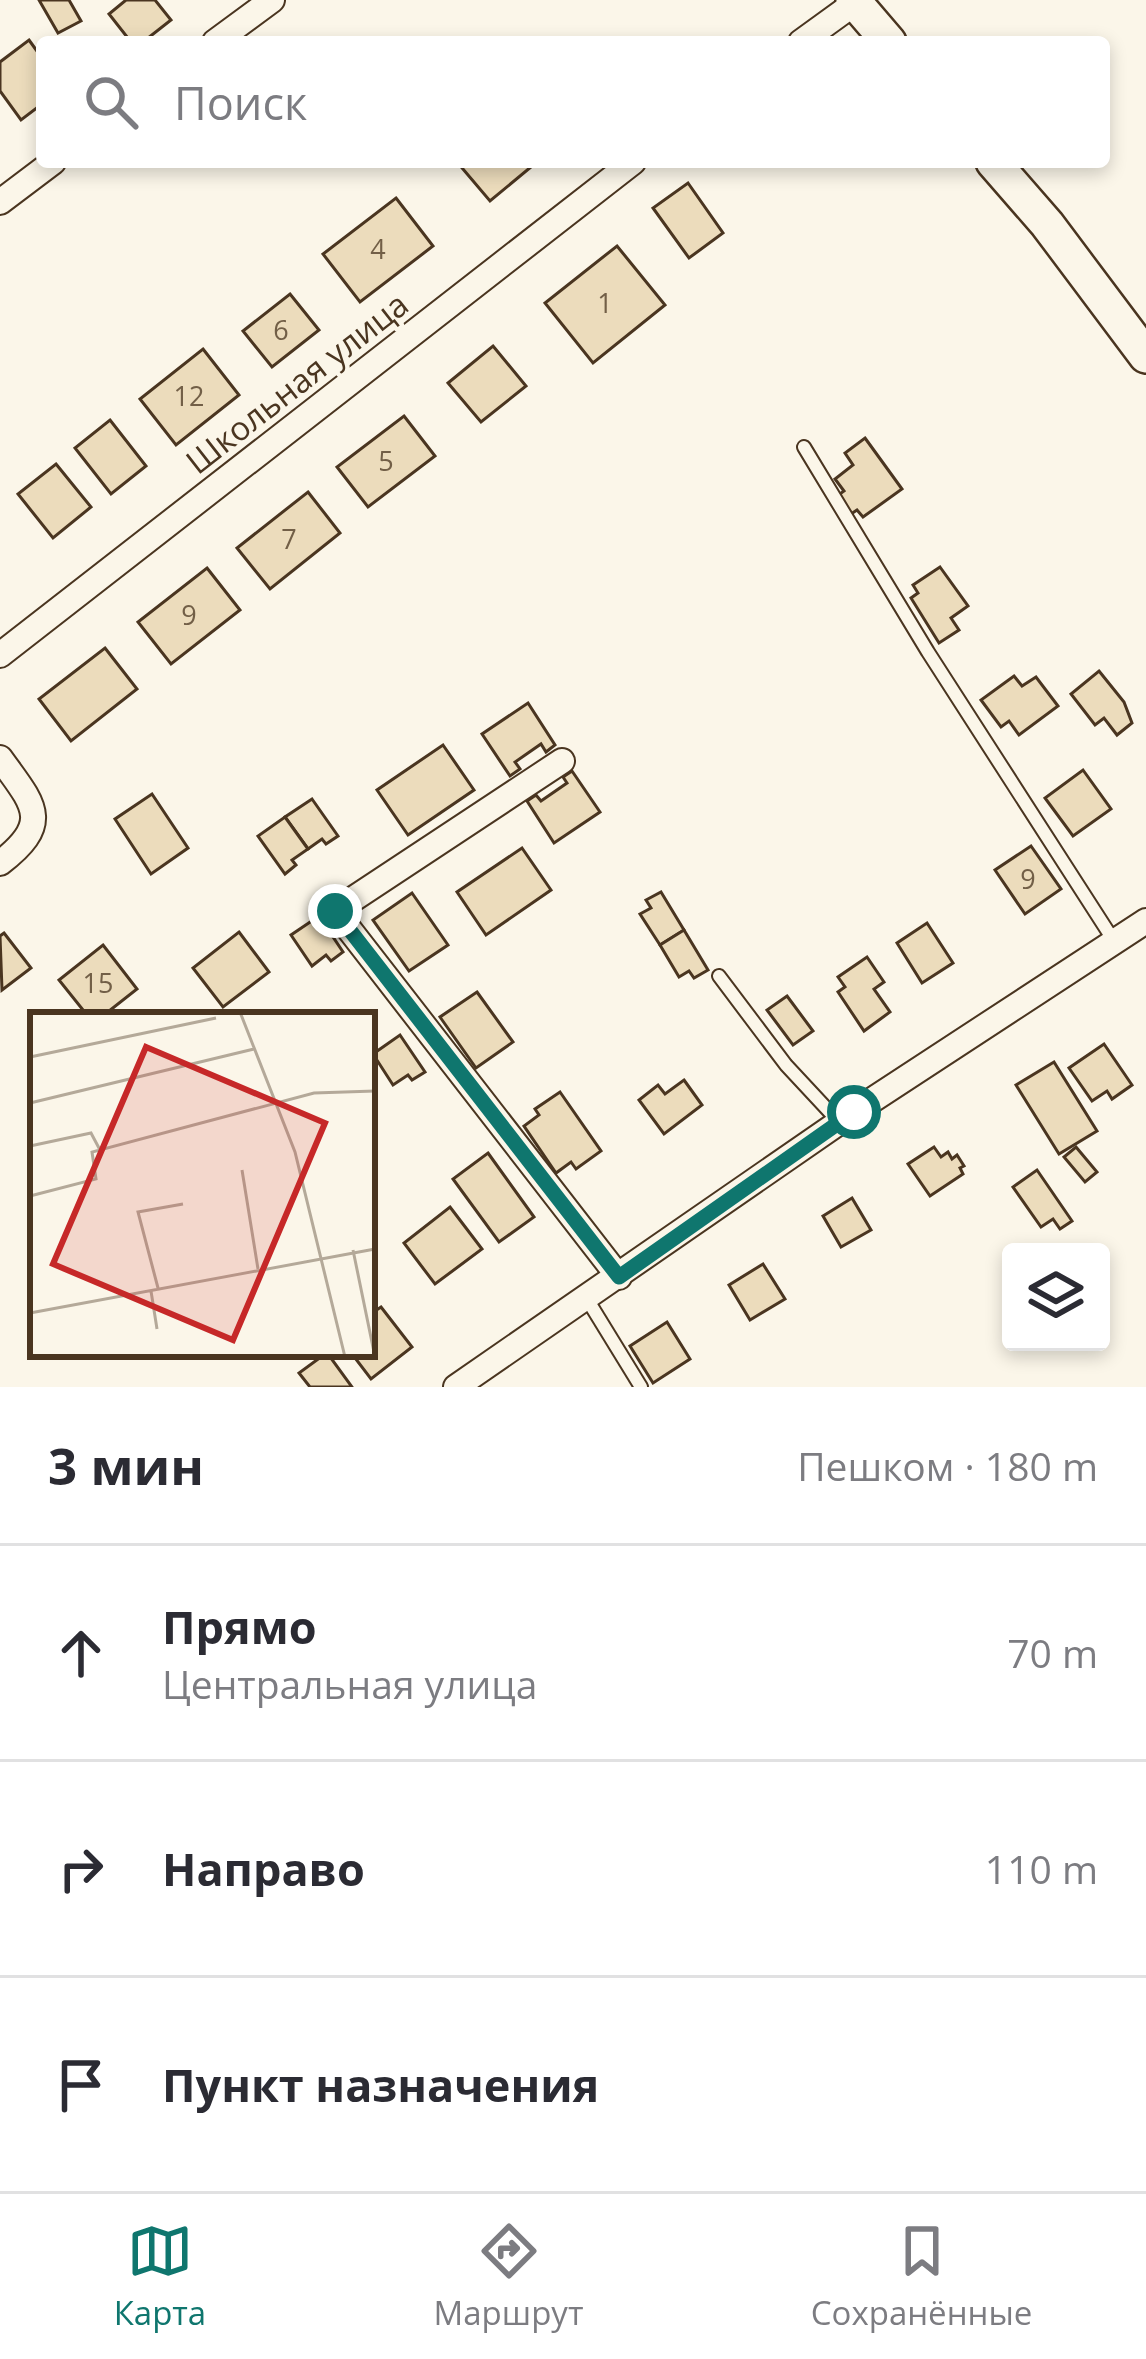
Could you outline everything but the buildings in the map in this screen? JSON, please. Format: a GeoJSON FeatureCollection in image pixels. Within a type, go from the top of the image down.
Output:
{"type":"FeatureCollection","features":[{"type":"Feature","properties":{"kind":"main road"},"geometry":{"type":"LineString","coordinates":[[856,1],[884,36]]}},
{"type":"Feature","properties":{"kind":"main road"},"geometry":{"type":"LineString","coordinates":[[998,168],[1047,224],[1146,356]]}},
{"type":"Feature","properties":{"kind":"street"},"geometry":{"type":"LineString","coordinates":[[223,36],[272,0]]}},
{"type":"Feature","properties":{"kind":"street"},"geometry":{"type":"LineString","coordinates":[[809,36],[856,1]]}},
{"type":"Feature","properties":{"kind":"street"},"geometry":{"type":"LineString","coordinates":[[0,202],[45,168]]}},
{"type":"Feature","properties":{"kind":"street","name":"Школьная улица"},"geometry":{"type":"LineString","coordinates":[[0,655],[625,168]]}},
{"type":"Feature","properties":{"kind":"street"},"geometry":{"type":"LineString","coordinates":[[0,758],[36,815],[21,847],[0,863]]}},
{"type":"Feature","properties":{"kind":"street"},"geometry":{"type":"LineString","coordinates":[[562,761],[335,911],[619,1277]]}},
{"type":"Feature","properties":{"kind":"street"},"geometry":{"type":"LineString","coordinates":[[456,1387],[840,1123],[1146,921]]}},
{"type":"Feature","properties":{"kind":"lane"},"geometry":{"type":"LineString","coordinates":[[804,447],[928,652],[1115,942]]}},
{"type":"Feature","properties":{"kind":"lane"},"geometry":{"type":"LineString","coordinates":[[719,976],[786,1065],[840,1123]]}},
{"type":"Feature","properties":{"kind":"lane"},"geometry":{"type":"LineString","coordinates":[[586,1299],[640,1387]]}},
{"type":"Feature","properties":{"kind":"route"},"geometry":{"type":"LineString","coordinates":[[335,911],[619,1277],[854,1112]]}}]}
